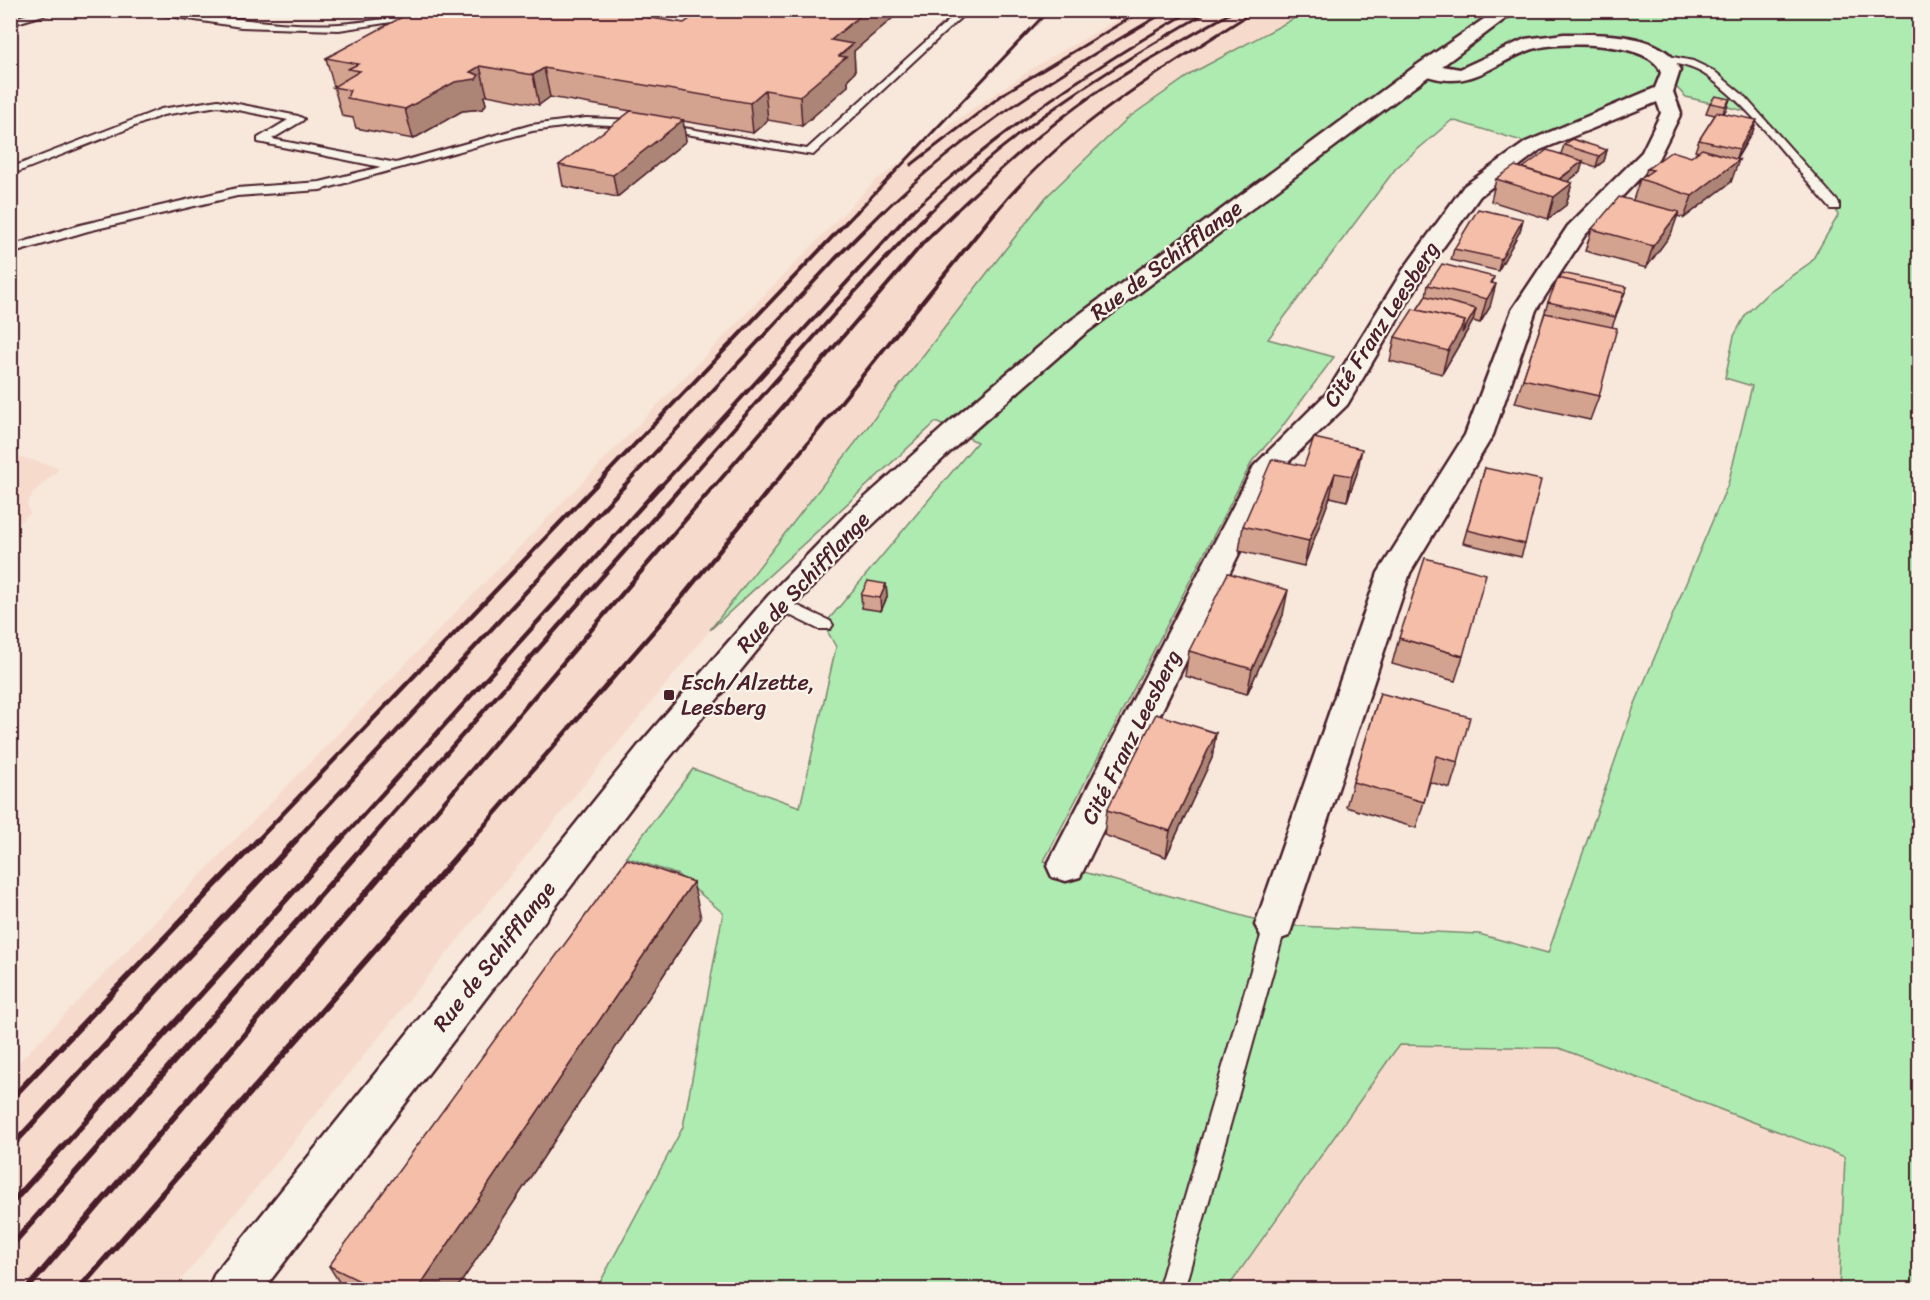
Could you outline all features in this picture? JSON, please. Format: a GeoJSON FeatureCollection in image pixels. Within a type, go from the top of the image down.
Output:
{"type":"FeatureCollection","features":[{"type":"Feature","properties":{"kind":"street","name":"Rue de Schifflange"},"geometry":{"type":"LineString","coordinates":[[232,1290],[652,754],[779,603],[859,520],[956,431],[1074,330],[1424,69],[1509,10]]}},
{"type":"Feature","properties":{"kind":"street"},"geometry":{"type":"LineString","coordinates":[[1275,926],[1394,573],[1479,435],[1524,310],[1576,231],[1651,155],[1671,113],[1663,92],[1669,80],[1670,69],[1663,58],[1624,44],[1597,39],[1565,39],[1532,43],[1460,75],[1424,69]]}},
{"type":"Feature","properties":{"kind":"street","name":"Cité Franz Leesberg"},"geometry":{"type":"LineString","coordinates":[[1066,866],[1268,466],[1337,399],[1415,270],[1472,191],[1533,146],[1663,92]]}},
{"type":"Feature","properties":{"kind":"lane"},"geometry":{"type":"LineString","coordinates":[[10,22],[56,10]]}},
{"type":"Feature","properties":{"kind":"lane"},"geometry":{"type":"LineString","coordinates":[[134,10],[241,24],[339,27],[467,10]]}},
{"type":"Feature","properties":{"kind":"lane"},"geometry":{"type":"LineString","coordinates":[[10,250],[84,228],[237,192],[320,186],[396,167],[531,128],[586,121],[637,123],[809,153],[956,17]]}},
{"type":"Feature","properties":{"kind":"lane"},"geometry":{"type":"LineString","coordinates":[[1663,58],[1689,63],[1710,73],[1739,97],[1835,206]]}},
{"type":"Feature","properties":{"kind":"lane"},"geometry":{"type":"LineString","coordinates":[[10,172],[161,112],[218,103],[298,119],[262,140],[396,167]]}},
{"type":"Feature","properties":{"kind":"lane"},"geometry":{"type":"LineString","coordinates":[[779,603],[824,625]]}},
{"type":"Feature","properties":{"kind":"lane"},"geometry":{"type":"LineString","coordinates":[[1172,1290],[1275,926]]}},
{"type":"Feature","properties":{"kind":"shaded area"},"geometry":{"type":"Polygon","coordinates":[[[1133,11],[1308,11],[1194,72],[1046,197],[710,630],[174,1289],[11,1289],[10,1071],[875,181],[969,111],[1039,64],[1133,11]]]}},
{"type":"Feature","properties":{"kind":"shaded area"},"geometry":{"type":"Polygon","coordinates":[[[11,454],[60,468],[34,492],[27,504],[30,514],[11,529],[11,454]]]}},
{"type":"Feature","properties":{"kind":"shaded area"},"geometry":{"type":"Polygon","coordinates":[[[1398,1045],[1559,1048],[1846,1157],[1839,1289],[1227,1290],[1398,1045]]]}},
{"type":"Feature","properties":{"kind":"green space"},"geometry":{"type":"Polygon","coordinates":[[[1308,11],[1919,11],[1919,1289],[1839,1289],[1845,1157],[1559,1048],[1399,1045],[1227,1289],[596,1290],[683,1127],[723,913],[678,875],[626,857],[693,769],[800,807],[836,647],[824,625],[977,442],[936,422],[710,630],[1046,197],[1128,118],[1194,72],[1308,11]],[[1669,80],[1525,142],[1452,120],[1396,168],[1268,339],[1334,357],[1279,431],[1253,460],[1044,861],[1275,925],[1479,934],[1548,953],[1634,706],[1728,484],[1752,386],[1725,378],[1734,336],[1746,314],[1770,291],[1811,262],[1838,216],[1835,206],[1761,115],[1686,97],[1669,80]]]}},
{"type":"Feature","properties":{"kind":"building"},"geometry":{"type":"Polygon","coordinates":[[[415,10],[612,10],[610,12],[684,23],[703,10],[867,10],[831,40],[853,44],[839,56],[846,57],[800,96],[765,90],[750,103],[544,68],[533,75],[480,66],[470,72],[479,75],[476,79],[455,82],[405,109],[347,98],[350,90],[333,87],[360,71],[348,69],[358,64],[326,58],[415,10]]]}},
{"type":"Feature","properties":{"kind":"building"},"geometry":{"type":"Polygon","coordinates":[[[1715,96],[1730,99],[1725,106],[1710,103],[1715,96]]]}},
{"type":"Feature","properties":{"kind":"building"},"geometry":{"type":"Polygon","coordinates":[[[631,111],[683,120],[613,175],[559,165],[631,111]]]}},
{"type":"Feature","properties":{"kind":"building"},"geometry":{"type":"Polygon","coordinates":[[[1717,112],[1757,120],[1739,149],[1699,140],[1717,112]]]}},
{"type":"Feature","properties":{"kind":"building"},"geometry":{"type":"Polygon","coordinates":[[[1572,139],[1607,150],[1599,156],[1564,145],[1572,139]]]}},
{"type":"Feature","properties":{"kind":"building"},"geometry":{"type":"Polygon","coordinates":[[[1702,149],[1739,160],[1692,196],[1640,179],[1653,170],[1647,169],[1672,151],[1691,157],[1702,149]]]}},
{"type":"Feature","properties":{"kind":"building"},"geometry":{"type":"Polygon","coordinates":[[[1547,150],[1583,161],[1559,179],[1523,168],[1547,150]]]}},
{"type":"Feature","properties":{"kind":"building"},"geometry":{"type":"Polygon","coordinates":[[[1515,166],[1572,183],[1554,197],[1496,179],[1515,166]]]}},
{"type":"Feature","properties":{"kind":"building"},"geometry":{"type":"Polygon","coordinates":[[[1619,197],[1679,212],[1653,246],[1592,229],[1619,197]]]}},
{"type":"Feature","properties":{"kind":"building"},"geometry":{"type":"Polygon","coordinates":[[[1478,209],[1523,219],[1501,259],[1454,249],[1478,209]]]}},
{"type":"Feature","properties":{"kind":"building"},"geometry":{"type":"Polygon","coordinates":[[[1442,264],[1494,277],[1491,283],[1496,284],[1487,299],[1428,285],[1442,264]]]}},
{"type":"Feature","properties":{"kind":"building"},"geometry":{"type":"Polygon","coordinates":[[[1562,273],[1627,287],[1620,304],[1624,293],[1560,279],[1562,273]]]}},
{"type":"Feature","properties":{"kind":"building"},"geometry":{"type":"Polygon","coordinates":[[[1558,278],[1624,293],[1615,317],[1548,302],[1558,278]]]}},
{"type":"Feature","properties":{"kind":"building"},"geometry":{"type":"Polygon","coordinates":[[[1426,296],[1476,309],[1462,333],[1465,321],[1417,310],[1426,296]]]}},
{"type":"Feature","properties":{"kind":"building"},"geometry":{"type":"Polygon","coordinates":[[[1413,309],[1465,321],[1448,351],[1395,337],[1413,309]]]}},
{"type":"Feature","properties":{"kind":"building"},"geometry":{"type":"Polygon","coordinates":[[[1545,313],[1617,328],[1599,396],[1523,379],[1545,313]]]}},
{"type":"Feature","properties":{"kind":"building"},"geometry":{"type":"Polygon","coordinates":[[[1314,438],[1362,449],[1352,476],[1335,473],[1309,541],[1243,526],[1272,459],[1304,466],[1314,438]]]}},
{"type":"Feature","properties":{"kind":"building"},"geometry":{"type":"Polygon","coordinates":[[[1485,468],[1541,480],[1525,544],[1467,530],[1485,468]]]}},
{"type":"Feature","properties":{"kind":"building"},"geometry":{"type":"Polygon","coordinates":[[[1425,558],[1486,574],[1463,656],[1399,638],[1425,558]]]}},
{"type":"Feature","properties":{"kind":"building"},"geometry":{"type":"Polygon","coordinates":[[[1228,573],[1288,590],[1252,669],[1189,651],[1228,573]]]}},
{"type":"Feature","properties":{"kind":"building"},"geometry":{"type":"Polygon","coordinates":[[[868,581],[886,584],[880,598],[861,595],[868,581]]]}},
{"type":"Feature","properties":{"kind":"building"},"geometry":{"type":"Polygon","coordinates":[[[1380,693],[1470,717],[1458,762],[1436,756],[1424,802],[1353,782],[1380,693]]]}},
{"type":"Feature","properties":{"kind":"building"},"geometry":{"type":"Polygon","coordinates":[[[1156,714],[1216,733],[1170,831],[1107,810],[1156,714]]]}},
{"type":"Feature","properties":{"kind":"building"},"geometry":{"type":"Polygon","coordinates":[[[627,859],[693,882],[417,1290],[378,1290],[329,1266],[627,859]]]}},
{"type":"Feature","properties":{"kind":"railway"},"geometry":{"type":"LineString","coordinates":[[856,213],[1049,10]]}},
{"type":"Feature","properties":{"kind":"railway"},"geometry":{"type":"LineString","coordinates":[[911,165],[1006,92],[1143,10]]}},
{"type":"Feature","properties":{"kind":"railway"},"geometry":{"type":"LineString","coordinates":[[882,213],[948,154],[1019,102],[1169,10]]}},
{"type":"Feature","properties":{"kind":"railway"},"geometry":{"type":"LineString","coordinates":[[911,212],[976,156],[1045,103],[1118,55],[1193,10]]}},
{"type":"Feature","properties":{"kind":"railway"},"geometry":{"type":"LineString","coordinates":[[929,213],[994,154],[1028,127],[1099,77],[1211,10]]}},
{"type":"Feature","properties":{"kind":"railway"},"geometry":{"type":"LineString","coordinates":[[954,213],[1022,150],[1094,94],[1146,61],[1236,10]]}},
{"type":"Feature","properties":{"kind":"railway"},"geometry":{"type":"LineString","coordinates":[[995,213],[1023,181],[1084,126],[1151,77],[1256,10]]}},
{"type":"Feature","properties":{"kind":"railway"},"geometry":{"type":"LineString","coordinates":[[594,487],[857,211]]}},
{"type":"Feature","properties":{"kind":"railway"},"geometry":{"type":"LineString","coordinates":[[623,487],[835,259],[883,211]]}},
{"type":"Feature","properties":{"kind":"railway"},"geometry":{"type":"LineString","coordinates":[[682,487],[837,311],[930,211]]}},
{"type":"Feature","properties":{"kind":"railway"},"geometry":{"type":"LineString","coordinates":[[714,487],[924,242],[956,211]]}},
{"type":"Feature","properties":{"kind":"railway"},"geometry":{"type":"LineString","coordinates":[[772,487],[996,211]]}},
{"type":"Feature","properties":{"kind":"railway"},"geometry":{"type":"LineString","coordinates":[[660,487],[911,212]]}},
{"type":"Feature","properties":{"kind":"railway"},"geometry":{"type":"LineString","coordinates":[[256,842],[596,485]]}},
{"type":"Feature","properties":{"kind":"railway"},"geometry":{"type":"LineString","coordinates":[[294,842],[625,485]]}},
{"type":"Feature","properties":{"kind":"railway"},"geometry":{"type":"LineString","coordinates":[[339,842],[661,485]]}},
{"type":"Feature","properties":{"kind":"railway"},"geometry":{"type":"LineString","coordinates":[[368,842],[683,485]]}},
{"type":"Feature","properties":{"kind":"railway"},"geometry":{"type":"LineString","coordinates":[[410,842],[715,485]]}},
{"type":"Feature","properties":{"kind":"railway"},"geometry":{"type":"LineString","coordinates":[[470,842],[665,618],[773,485]]}},
{"type":"Feature","properties":{"kind":"railway"},"geometry":{"type":"LineString","coordinates":[[10,1100],[258,840]]}},
{"type":"Feature","properties":{"kind":"railway"},"geometry":{"type":"LineString","coordinates":[[10,1148],[296,840]]}},
{"type":"Feature","properties":{"kind":"railway"},"geometry":{"type":"LineString","coordinates":[[10,1205],[340,840]]}},
{"type":"Feature","properties":{"kind":"railway"},"geometry":{"type":"LineString","coordinates":[[10,1247],[369,840]]}},
{"type":"Feature","properties":{"kind":"railway"},"geometry":{"type":"LineString","coordinates":[[26,1290],[411,840]]}},
{"type":"Feature","properties":{"kind":"railway"},"geometry":{"type":"LineString","coordinates":[[78,1290],[471,840]]}},
{"type":"Feature","properties":{"kind":"place","name":"Esch/Alzette, Leesberg"},"geometry":{"type":"Point","coordinates":[669,695]}}]}
